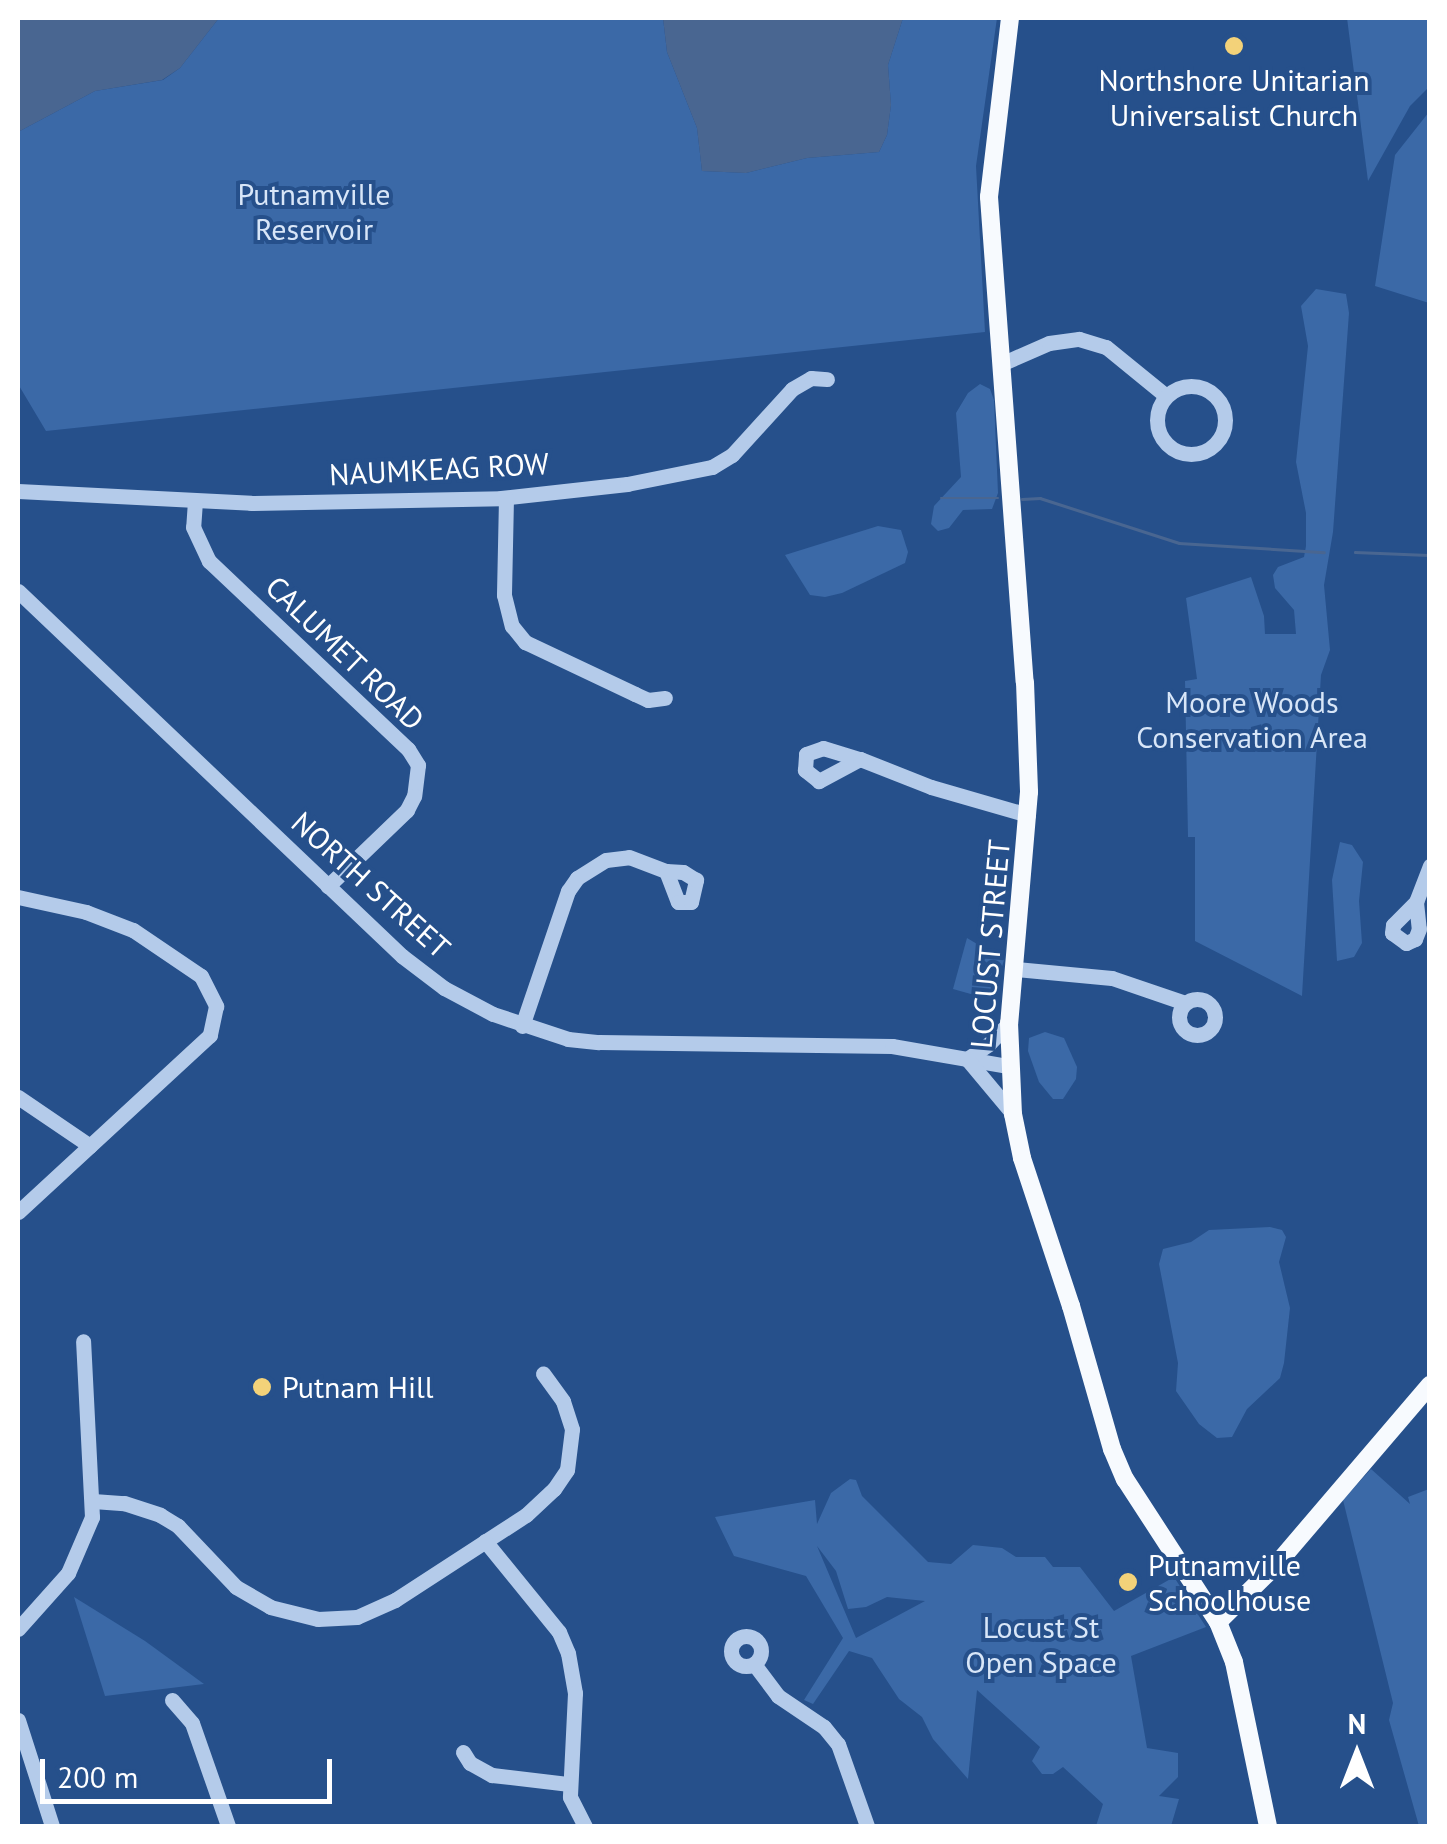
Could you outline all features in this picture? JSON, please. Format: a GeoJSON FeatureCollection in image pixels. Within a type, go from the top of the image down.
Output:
{"type":"FeatureCollection","features":[{"type":"Feature","properties":{"kind":"main road","name":"LOCUST STREET"},"geometry":{"type":"LineString","coordinates":[[1010,18],[990,168],[1025,682],[1028,815],[1009,1022],[1013,1114],[1021,1155],[1072,1306],[1112,1449],[1126,1479],[1218,1622],[1234,1662],[1268,1826]]}},
{"type":"Feature","properties":{"kind":"main road"},"geometry":{"type":"LineString","coordinates":[[1218,1622],[1276,1565],[1430,1385]]}},
{"type":"Feature","properties":{"kind":"street"},"geometry":{"type":"LineString","coordinates":[[1001,364],[1049,343],[1079,339],[1106,347],[1166,396]]}},
{"type":"Feature","properties":{"kind":"street","name":"NAUMKEAG ROW"},"geometry":{"type":"LineString","coordinates":[[18,491],[195,501],[506,498],[687,475],[712,467],[743,444],[792,390],[811,378],[826,378]]}},
{"type":"Feature","properties":{"kind":"street"},"geometry":{"type":"LineString","coordinates":[[1188,386],[1210,391],[1218,399],[1226,421],[1217,443],[1199,454],[1170,448],[1157,423],[1166,396],[1188,386]]}},
{"type":"Feature","properties":{"kind":"street"},"geometry":{"type":"LineString","coordinates":[[506,498],[504,595],[512,626],[526,642],[620,687],[648,700],[665,698]]}},
{"type":"Feature","properties":{"kind":"street","name":"CALUMET ROAD"},"geometry":{"type":"LineString","coordinates":[[195,501],[194,527],[209,562],[408,750],[418,765],[414,796],[407,810],[328,886]]}},
{"type":"Feature","properties":{"kind":"street","name":"NORTH STREET"},"geometry":{"type":"LineString","coordinates":[[18,591],[402,956],[444,988],[522,1026],[599,1042],[892,1046],[1008,1066]]}},
{"type":"Feature","properties":{"kind":"street"},"geometry":{"type":"LineString","coordinates":[[860,759],[930,787],[1028,815]]}},
{"type":"Feature","properties":{"kind":"street"},"geometry":{"type":"LineString","coordinates":[[522,1026],[568,891],[577,878],[589,868],[618,857],[653,863],[666,871]]}},
{"type":"Feature","properties":{"kind":"street"},"geometry":{"type":"LineString","coordinates":[[1416,902],[1430,866]]}},
{"type":"Feature","properties":{"kind":"street"},"geometry":{"type":"LineString","coordinates":[[18,896],[86,912],[133,930],[201,976],[216,1006],[210,1035],[18,1212]]}},
{"type":"Feature","properties":{"kind":"street"},"geometry":{"type":"LineString","coordinates":[[1016,968],[1112,978],[1185,1003]]}},
{"type":"Feature","properties":{"kind":"street"},"geometry":{"type":"LineString","coordinates":[[1009,1022],[989,1044],[967,1059],[1013,1114]]}},
{"type":"Feature","properties":{"kind":"street"},"geometry":{"type":"LineString","coordinates":[[18,1096],[90,1146]]}},
{"type":"Feature","properties":{"kind":"street"},"geometry":{"type":"LineString","coordinates":[[18,1629],[68,1573],[88,1526],[93,1501],[84,1419],[83,1340]]}},
{"type":"Feature","properties":{"kind":"street"},"geometry":{"type":"LineString","coordinates":[[93,1501],[124,1504],[160,1515],[178,1526],[236,1587],[281,1612],[318,1619],[371,1613],[538,1506],[567,1470],[569,1414],[543,1373]]}},
{"type":"Feature","properties":{"kind":"street"},"geometry":{"type":"LineString","coordinates":[[485,1541],[560,1632],[568,1653],[575,1693],[570,1797],[585,1826]]}},
{"type":"Feature","properties":{"kind":"street"},"geometry":{"type":"LineString","coordinates":[[754,1664],[778,1696],[824,1728],[838,1744],[867,1826]]}},
{"type":"Feature","properties":{"kind":"street"},"geometry":{"type":"LineString","coordinates":[[172,1700],[192,1723],[228,1826]]}},
{"type":"Feature","properties":{"kind":"street"},"geometry":{"type":"LineString","coordinates":[[18,1720],[52,1826]]}},
{"type":"Feature","properties":{"kind":"street"},"geometry":{"type":"LineString","coordinates":[[463,1752],[470,1763],[492,1776],[569,1784]]}},
{"type":"Feature","properties":{"kind":"green space","name":"Putnamville Reservoir"},"geometry":{"type":"Polygon","coordinates":[[[219,18],[663,18],[667,52],[697,128],[702,171],[746,173],[807,158],[879,152],[887,135],[891,105],[888,65],[903,18],[997,18],[976,166],[985,332],[46,431],[18,384],[18,132],[95,91],[163,80],[180,68],[219,18]]]}},
{"type":"Feature","properties":{"kind":"green space"},"geometry":{"type":"Polygon","coordinates":[[[1347,18],[1429,18],[1429,87],[1410,106],[1368,181],[1347,18]]]}},
{"type":"Feature","properties":{"kind":"green space"},"geometry":{"type":"Polygon","coordinates":[[[1429,112],[1429,303],[1375,286],[1395,155],[1429,112]]]}},
{"type":"Feature","properties":{"kind":"green space","name":"Moore Woods Conservation Area"},"geometry":{"type":"Polygon","coordinates":[[[1316,289],[1346,294],[1349,313],[1333,532],[1324,585],[1330,650],[1321,675],[1302,996],[1195,941],[1195,837],[1188,837],[1185,681],[1197,679],[1186,598],[1251,577],[1264,616],[1265,634],[1296,634],[1294,610],[1275,588],[1273,575],[1278,567],[1304,557],[1306,546],[1306,513],[1296,462],[1308,346],[1301,306],[1316,289]]]}},
{"type":"Feature","properties":{"kind":"green space"},"geometry":{"type":"Polygon","coordinates":[[[980,384],[990,389],[994,400],[998,493],[992,509],[963,510],[949,528],[938,531],[931,524],[934,506],[961,477],[956,413],[968,393],[980,384]]]}},
{"type":"Feature","properties":{"kind":"green space"},"geometry":{"type":"Polygon","coordinates":[[[878,526],[901,530],[908,552],[905,563],[842,593],[810,595],[785,555],[878,526]]]}},
{"type":"Feature","properties":{"kind":"green space"},"geometry":{"type":"Polygon","coordinates":[[[1340,842],[1352,845],[1363,862],[1359,901],[1362,943],[1354,957],[1337,961],[1332,880],[1340,842]]]}},
{"type":"Feature","properties":{"kind":"green space"},"geometry":{"type":"Polygon","coordinates":[[[967,938],[1004,960],[992,1000],[953,989],[967,938]]]}},
{"type":"Feature","properties":{"kind":"green space"},"geometry":{"type":"Polygon","coordinates":[[[1045,1032],[1064,1038],[1077,1067],[1076,1079],[1063,1099],[1053,1099],[1039,1082],[1028,1051],[1029,1038],[1045,1032]]]}},
{"type":"Feature","properties":{"kind":"green space"},"geometry":{"type":"Polygon","coordinates":[[[1209,1230],[1282,1230],[1286,1237],[1279,1262],[1290,1308],[1284,1363],[1280,1378],[1247,1409],[1232,1437],[1217,1438],[1199,1424],[1176,1391],[1178,1363],[1159,1264],[1163,1249],[1191,1242],[1209,1230]]]}},
{"type":"Feature","properties":{"kind":"green space"},"geometry":{"type":"Polygon","coordinates":[[[1371,1469],[1410,1504],[1408,1497],[1429,1489],[1429,1826],[1419,1826],[1389,1720],[1393,1703],[1343,1500],[1371,1469]]]}},
{"type":"Feature","properties":{"kind":"green space","name":"Locust St Open Space"},"geometry":{"type":"Polygon","coordinates":[[[850,1479],[856,1480],[862,1496],[928,1562],[951,1564],[973,1545],[1002,1548],[1016,1557],[1045,1557],[1053,1567],[1080,1567],[1114,1611],[1174,1577],[1206,1627],[1131,1656],[1147,1748],[1178,1753],[1178,1777],[1159,1796],[1179,1799],[1171,1826],[1096,1826],[1103,1804],[1063,1767],[1053,1774],[1042,1774],[1032,1761],[1040,1747],[977,1690],[968,1779],[933,1739],[922,1717],[899,1699],[872,1658],[849,1651],[813,1704],[804,1700],[843,1638],[806,1576],[734,1556],[715,1517],[815,1500],[817,1524],[831,1493],[850,1479]],[[817,1546],[856,1638],[925,1601],[887,1597],[866,1607],[848,1609],[836,1571],[817,1546]]]}},
{"type":"Feature","properties":{"kind":"green space"},"geometry":{"type":"Polygon","coordinates":[[[74,1597],[145,1641],[204,1684],[105,1696],[74,1597]]]}},
{"type":"Feature","properties":{"kind":"shaded area"},"geometry":{"type":"Polygon","coordinates":[[[18,18],[219,18],[180,68],[162,80],[95,91],[18,132],[18,18]]]}},
{"type":"Feature","properties":{"kind":"shaded area"},"geometry":{"type":"Polygon","coordinates":[[[663,18],[903,18],[888,65],[891,105],[887,135],[879,152],[807,158],[746,173],[702,171],[697,128],[667,52],[663,18]]]}},
{"type":"Feature","properties":{"kind":"waterway"},"geometry":{"type":"LineString","coordinates":[[941,498],[998,498]]}},
{"type":"Feature","properties":{"kind":"waterway"},"geometry":{"type":"LineString","coordinates":[[1022,499],[1040,498],[1179,543],[1324,552]]}},
{"type":"Feature","properties":{"kind":"waterway"},"geometry":{"type":"LineString","coordinates":[[1355,552],[1428,555]]}},
{"type":"Feature","properties":{"kind":"place","name":"Northshore Unitarian Universalist Church"},"geometry":{"type":"Point","coordinates":[1234,46]}},
{"type":"Feature","properties":{"kind":"place","name":"Putnam Hill"},"geometry":{"type":"Point","coordinates":[262,1387]}},
{"type":"Feature","properties":{"kind":"place","name":"Putnamville Schoolhouse"},"geometry":{"type":"Point","coordinates":[1128,1582]}}]}
